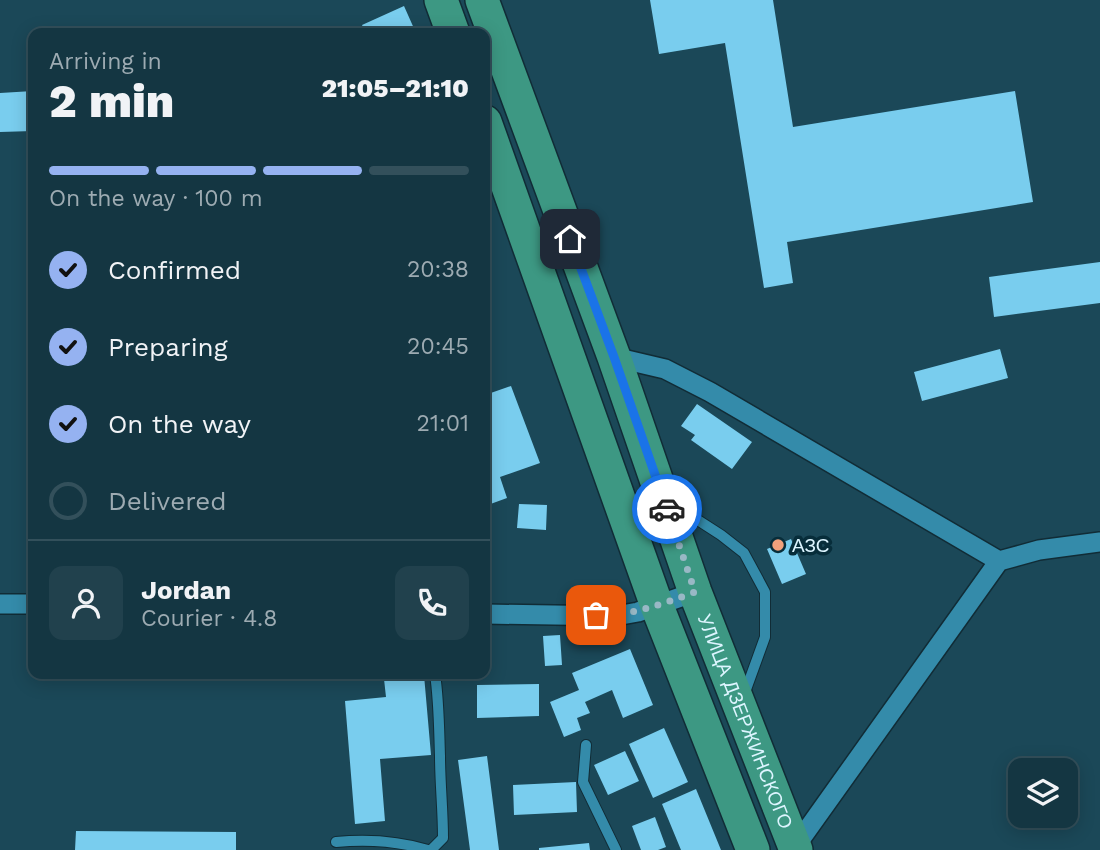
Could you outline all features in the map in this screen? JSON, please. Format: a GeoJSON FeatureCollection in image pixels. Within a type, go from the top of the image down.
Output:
{"type":"FeatureCollection","features":[{"type":"Feature","properties":{"kind":"highway"},"geometry":{"type":"LineString","coordinates":[[441,0],[451,28]]}},
{"type":"Feature","properties":{"kind":"highway","name":"УЛИЦА ДЗЕРЖИНСКОГО"},"geometry":{"type":"LineString","coordinates":[[482,0],[614,357],[695,592],[796,848]]}},
{"type":"Feature","properties":{"kind":"highway","name":"УЛИЦА ДЗЕРЖИНСКОГО"},"geometry":{"type":"LineString","coordinates":[[490,136],[657,606],[753,850]]}},
{"type":"Feature","properties":{"kind":"street"},"geometry":{"type":"LineString","coordinates":[[614,357],[666,369],[710,392],[999,561]]}},
{"type":"Feature","properties":{"kind":"street"},"geometry":{"type":"LineString","coordinates":[[796,848],[999,561],[1039,550],[1100,542]]}},
{"type":"Feature","properties":{"kind":"street"},"geometry":{"type":"LineString","coordinates":[[490,614],[616,616],[657,606],[695,592]]}},
{"type":"Feature","properties":{"kind":"street"},"geometry":{"type":"LineString","coordinates":[[0,604],[28,604]]}},
{"type":"Feature","properties":{"kind":"lane"},"geometry":{"type":"LineString","coordinates":[[663,498],[744,553],[765,592],[765,638],[740,705]]}},
{"type":"Feature","properties":{"kind":"lane"},"geometry":{"type":"LineString","coordinates":[[336,842],[363,839],[430,850],[443,838],[439,704],[436,679]]}},
{"type":"Feature","properties":{"kind":"lane"},"geometry":{"type":"LineString","coordinates":[[586,745],[583,782],[616,850]]}},
{"type":"Feature","properties":{"kind":"building"},"geometry":{"type":"Polygon","coordinates":[[[650,0],[773,0],[793,127],[1015,91],[1033,202],[787,242],[793,283],[764,288],[725,43],[659,54],[650,0]]]}},
{"type":"Feature","properties":{"kind":"building"},"geometry":{"type":"Polygon","coordinates":[[[404,6],[414,28],[364,28],[362,25],[404,6]]]}},
{"type":"Feature","properties":{"kind":"building"},"geometry":{"type":"Polygon","coordinates":[[[28,91],[28,131],[0,132],[0,93],[28,91]]]}},
{"type":"Feature","properties":{"kind":"building"},"geometry":{"type":"Polygon","coordinates":[[[1100,262],[1100,303],[994,317],[989,277],[1100,262]]]}},
{"type":"Feature","properties":{"kind":"building"},"geometry":{"type":"Polygon","coordinates":[[[1000,349],[1008,378],[922,401],[914,372],[1000,349]]]}},
{"type":"Feature","properties":{"kind":"building"},"geometry":{"type":"Polygon","coordinates":[[[511,386],[540,463],[500,477],[507,498],[490,504],[490,393],[511,386]]]}},
{"type":"Feature","properties":{"kind":"building"},"geometry":{"type":"Polygon","coordinates":[[[697,404],[752,442],[732,469],[691,440],[695,435],[681,426],[697,404]]]}},
{"type":"Feature","properties":{"kind":"building"},"geometry":{"type":"Polygon","coordinates":[[[519,504],[547,505],[546,530],[517,528],[519,504]]]}},
{"type":"Feature","properties":{"kind":"building"},"geometry":{"type":"Polygon","coordinates":[[[791,539],[806,574],[782,584],[767,549],[791,539]]]}},
{"type":"Feature","properties":{"kind":"building"},"geometry":{"type":"Polygon","coordinates":[[[560,635],[562,665],[545,666],[543,636],[560,635]]]}},
{"type":"Feature","properties":{"kind":"building"},"geometry":{"type":"Polygon","coordinates":[[[630,649],[653,705],[623,718],[612,690],[585,702],[590,713],[577,718],[581,730],[564,737],[550,702],[579,690],[572,673],[630,649]]]}},
{"type":"Feature","properties":{"kind":"building"},"geometry":{"type":"Polygon","coordinates":[[[384,679],[424,679],[431,755],[380,759],[385,821],[355,824],[345,701],[386,697],[384,679]]]}},
{"type":"Feature","properties":{"kind":"building"},"geometry":{"type":"Polygon","coordinates":[[[539,684],[539,716],[477,718],[477,685],[539,684]]]}},
{"type":"Feature","properties":{"kind":"building"},"geometry":{"type":"Polygon","coordinates":[[[664,728],[688,782],[653,798],[629,744],[664,728]]]}},
{"type":"Feature","properties":{"kind":"building"},"geometry":{"type":"Polygon","coordinates":[[[625,751],[639,781],[608,795],[594,765],[625,751]]]}},
{"type":"Feature","properties":{"kind":"building"},"geometry":{"type":"Polygon","coordinates":[[[487,756],[499,850],[470,850],[458,760],[487,756]]]}},
{"type":"Feature","properties":{"kind":"building"},"geometry":{"type":"Polygon","coordinates":[[[576,782],[577,812],[514,815],[513,785],[576,782]]]}},
{"type":"Feature","properties":{"kind":"building"},"geometry":{"type":"Polygon","coordinates":[[[696,789],[721,850],[681,850],[662,804],[696,789]]]}},
{"type":"Feature","properties":{"kind":"building"},"geometry":{"type":"Polygon","coordinates":[[[655,817],[666,847],[641,850],[632,826],[655,817]]]}},
{"type":"Feature","properties":{"kind":"building"},"geometry":{"type":"Polygon","coordinates":[[[76,831],[236,832],[236,850],[75,850],[76,831]]]}},
{"type":"Feature","properties":{"kind":"building"},"geometry":{"type":"Polygon","coordinates":[[[589,843],[590,850],[539,850],[539,848],[589,843]]]}},
{"type":"Feature","properties":{"kind":"way so far"},"geometry":{"type":"LineString","coordinates":[[596,615],[616,616],[638,612],[695,592],[667,509]]}},
{"type":"Feature","properties":{"kind":"place","name":"АЗС"},"geometry":{"type":"Point","coordinates":[778,545]}},
{"type":"Feature","properties":{"kind":"route"},"geometry":{"type":"LineString","coordinates":[[570,239],[667,509]]}}]}
